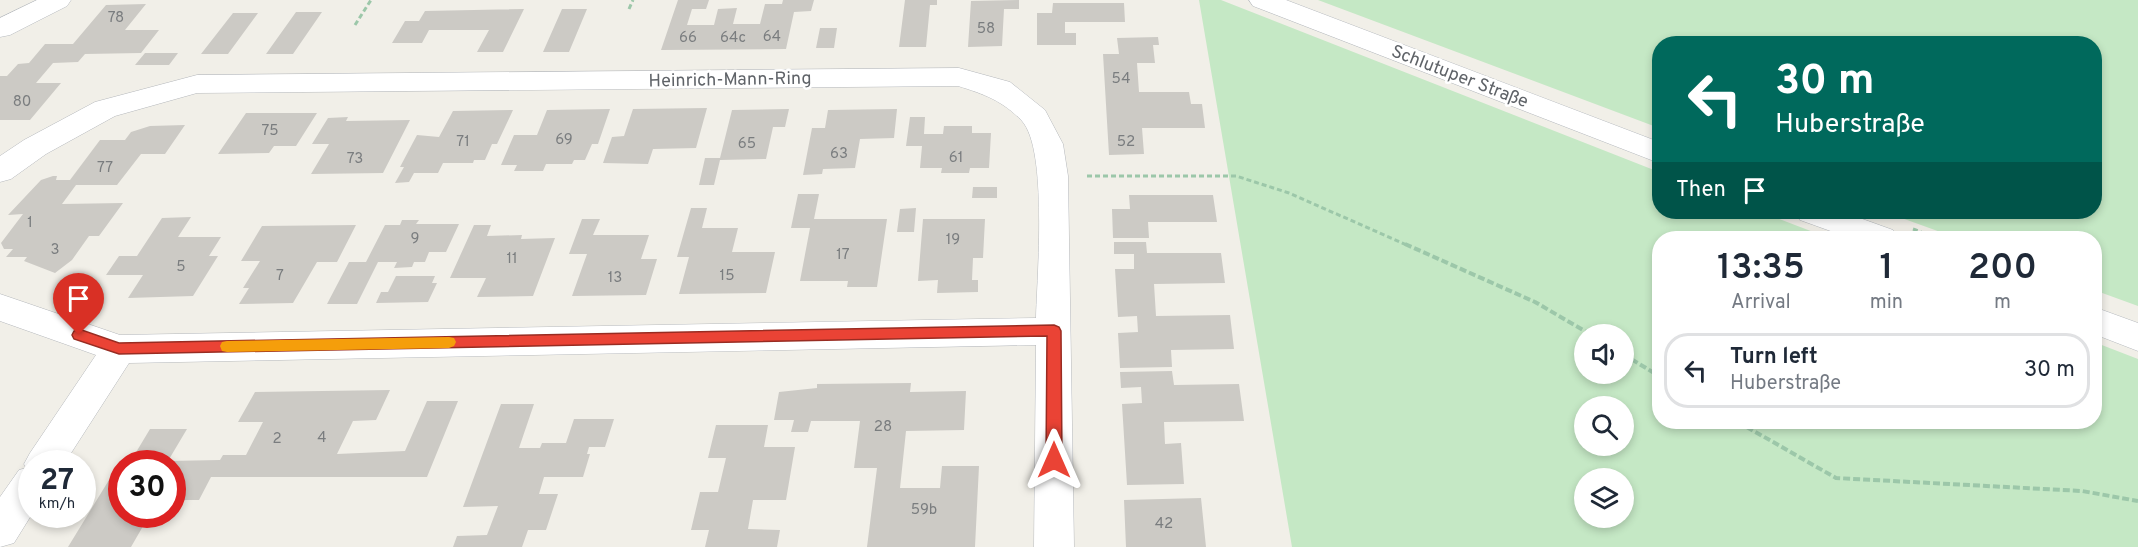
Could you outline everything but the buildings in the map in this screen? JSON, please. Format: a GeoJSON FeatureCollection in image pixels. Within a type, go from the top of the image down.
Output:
{"type":"FeatureCollection","features":[{"type":"Feature","properties":{"kind":"street"},"geometry":{"type":"LineString","coordinates":[[0,29],[58,0]]}},
{"type":"Feature","properties":{"kind":"street","name":"Schlutuper Straße"},"geometry":{"type":"LineString","coordinates":[[1262,0],[1652,150]]}},
{"type":"Feature","properties":{"kind":"street","name":"Heinrich-Mann-Ring"},"geometry":{"type":"LineString","coordinates":[[0,171],[35,147],[105,109],[197,84],[959,77],[1000,89],[1035,117],[1048,144],[1053,176],[1054,547]]}},
{"type":"Feature","properties":{"kind":"street"},"geometry":{"type":"LineString","coordinates":[[1830,219],[1863,231]]}},
{"type":"Feature","properties":{"kind":"street"},"geometry":{"type":"LineString","coordinates":[[0,307],[119,349],[1054,331]]}},
{"type":"Feature","properties":{"kind":"street"},"geometry":{"type":"LineString","coordinates":[[2102,323],[2138,337]]}},
{"type":"Feature","properties":{"kind":"street"},"geometry":{"type":"LineString","coordinates":[[53,450],[119,349]]}},
{"type":"Feature","properties":{"kind":"street"},"geometry":{"type":"LineString","coordinates":[[0,530],[18,503]]}},
{"type":"Feature","properties":{"kind":"path"},"geometry":{"type":"LineString","coordinates":[[355,25],[371,0]]}},
{"type":"Feature","properties":{"kind":"path"},"geometry":{"type":"LineString","coordinates":[[629,9],[633,0]]}},
{"type":"Feature","properties":{"kind":"path"},"geometry":{"type":"LineString","coordinates":[[1053,176],[1236,176],[1289,193],[1535,302],[1574,325]]}},
{"type":"Feature","properties":{"kind":"path"},"geometry":{"type":"LineString","coordinates":[[1634,361],[1652,372]]}},
{"type":"Feature","properties":{"kind":"path"},"geometry":{"type":"LineString","coordinates":[[1750,429],[1836,478],[2082,491],[2138,501]]}},
{"type":"Feature","properties":{"kind":"green space"},"geometry":{"type":"Polygon","coordinates":[[[1199,0],[1221,0],[1652,169],[1652,219],[1779,219],[1811,231],[1652,231],[1652,429],[2102,429],[2102,345],[2138,359],[2138,547],[1292,547],[1199,0]]]}},
{"type":"Feature","properties":{"kind":"green space"},"geometry":{"type":"Polygon","coordinates":[[[1318,0],[2138,0],[2138,306],[2102,293],[2102,231],[1938,231],[1904,219],[2102,219],[2102,36],[1652,36],[1652,125],[1318,0]]]}},
{"type":"Feature","properties":{"kind":"slow traffic"},"geometry":{"type":"LineString","coordinates":[[227,346],[449,342]]}},
{"type":"Feature","properties":{"kind":"route"},"geometry":{"type":"LineString","coordinates":[[79,335],[119,349],[1054,331],[1054,460]]}}]}
